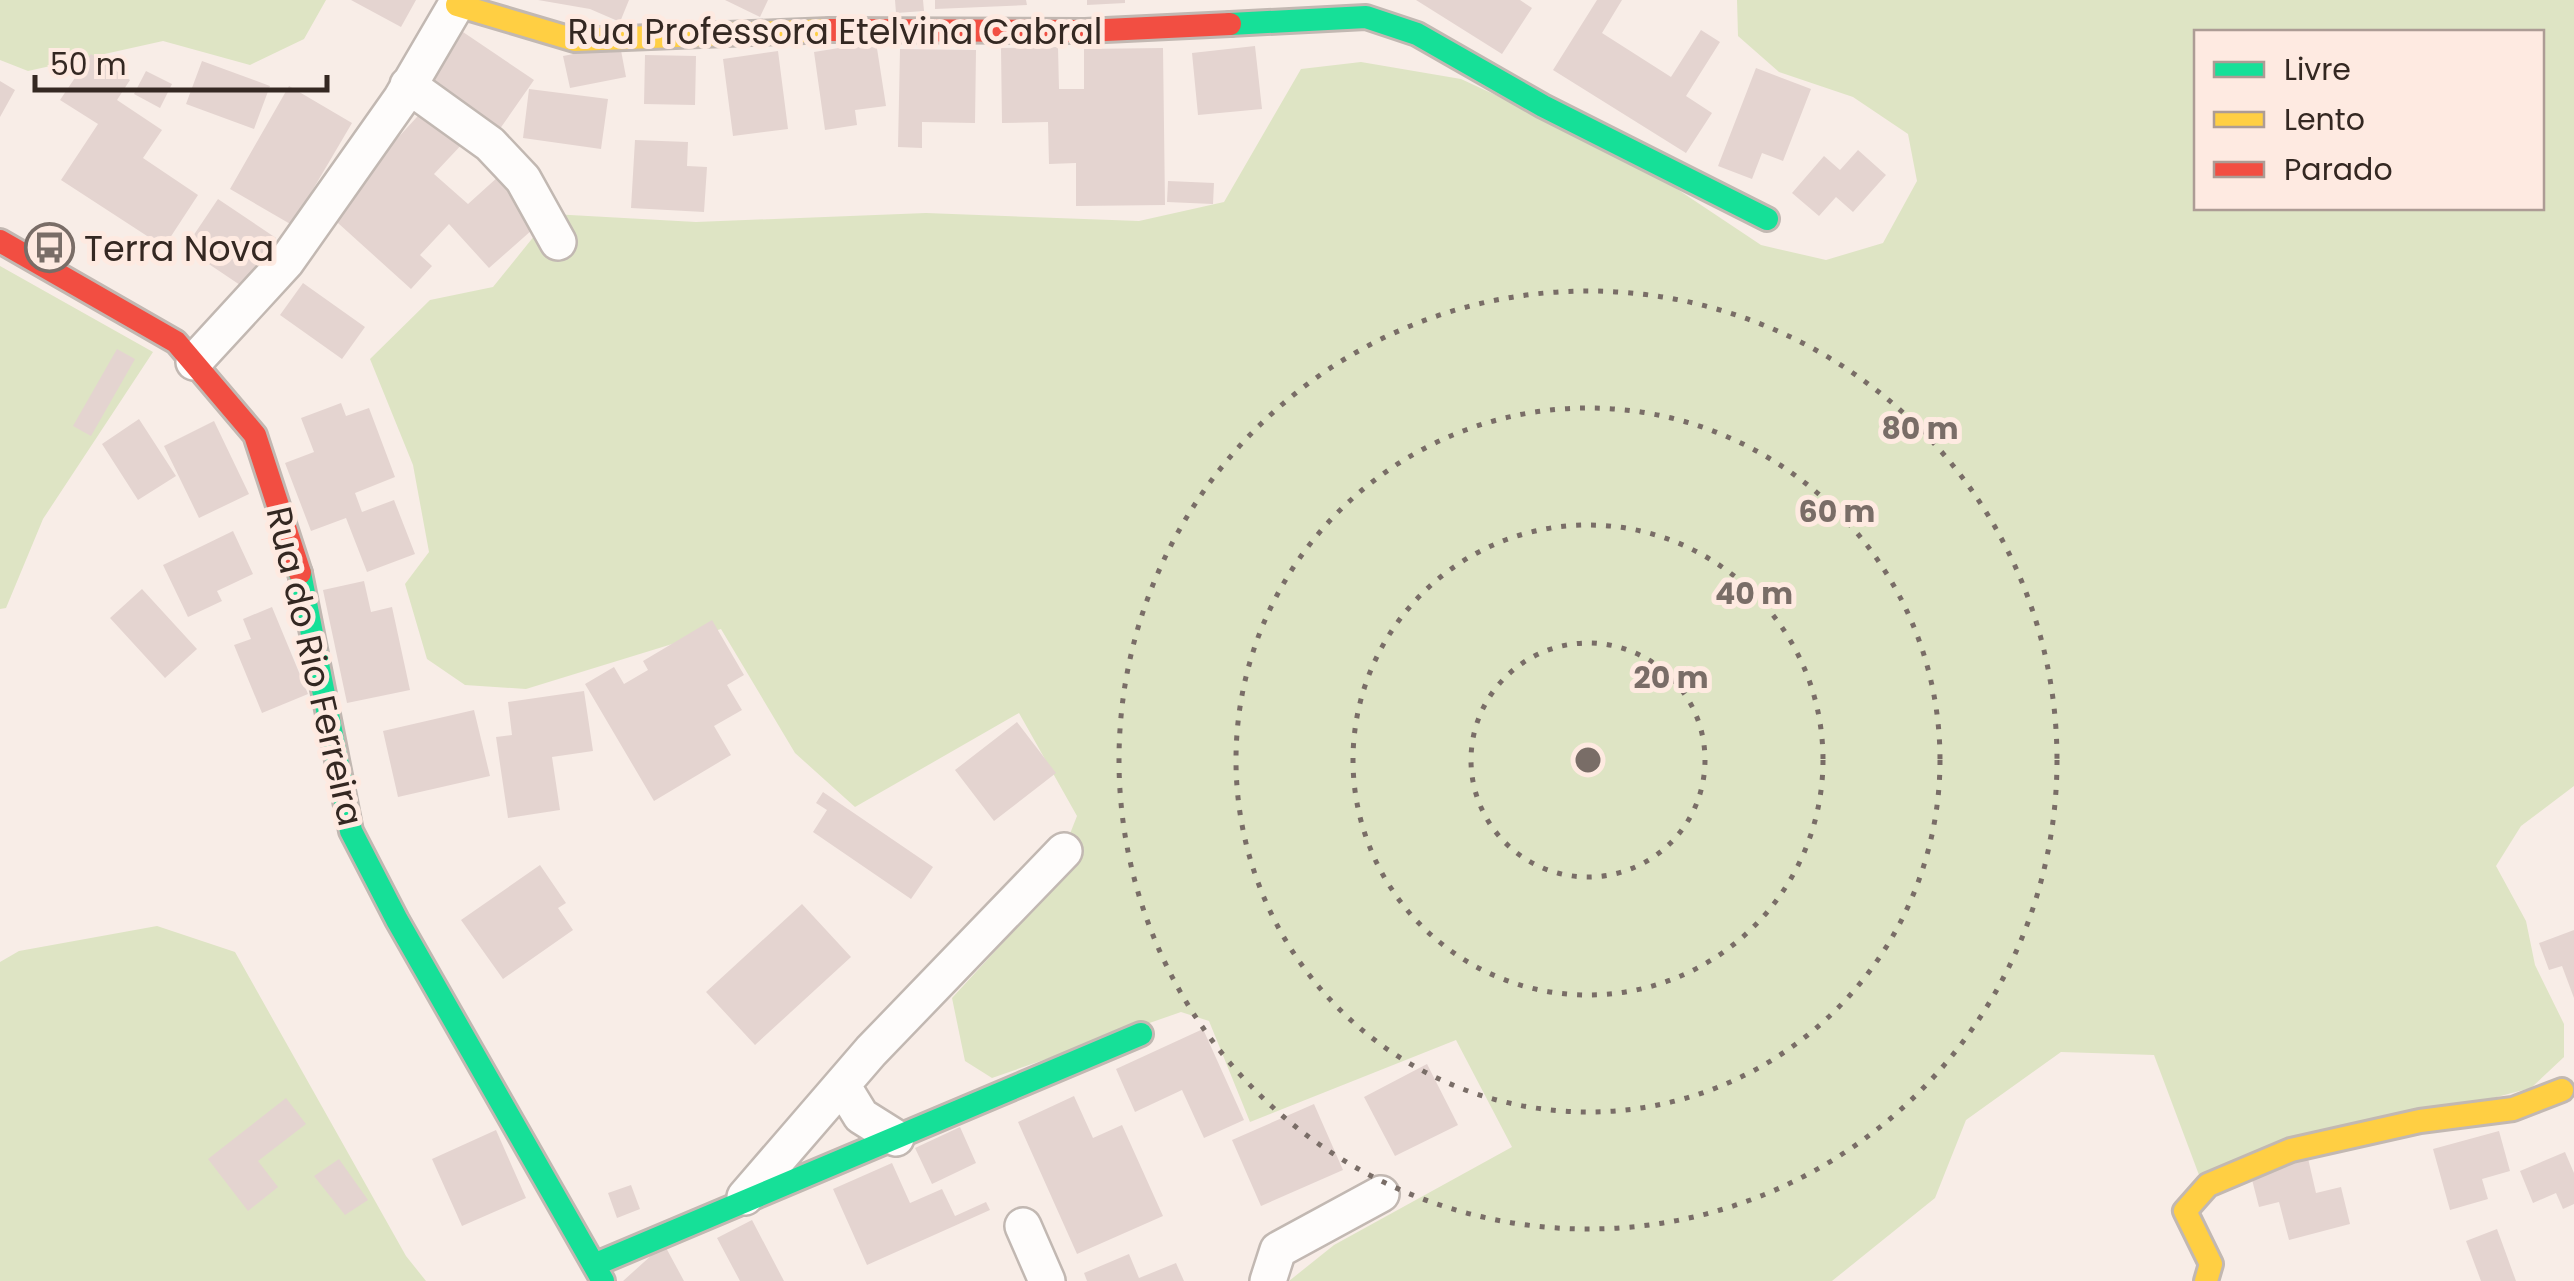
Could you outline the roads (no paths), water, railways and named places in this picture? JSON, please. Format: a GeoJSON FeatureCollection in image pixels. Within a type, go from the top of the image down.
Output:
{"type":"FeatureCollection","features":[{"type":"Feature","properties":{"kind":"street","name":"Rua Professora Etelvina Cabral"},"geometry":{"type":"LineString","coordinates":[[458,3],[575,40],[819,15],[1085,31],[1358,9],[1366,16],[1417,34],[1543,106],[1767,219]]}},
{"type":"Feature","properties":{"kind":"street"},"geometry":{"type":"LineString","coordinates":[[194,362],[286,262],[408,85],[458,3]]}},
{"type":"Feature","properties":{"kind":"street"},"geometry":{"type":"LineString","coordinates":[[408,85],[490,144],[523,178],[558,242]]}},
{"type":"Feature","properties":{"kind":"street","name":"Rua do Rio Ferreira"},"geometry":{"type":"LineString","coordinates":[[0,241],[176,342],[255,435],[300,567],[352,831],[397,920],[599,1273]]}},
{"type":"Feature","properties":{"kind":"street"},"geometry":{"type":"LineString","coordinates":[[738,1205],[842,1085],[1064,851]]}},
{"type":"Feature","properties":{"kind":"street"},"geometry":{"type":"LineString","coordinates":[[599,1273],[738,1205],[1141,1034]]}},
{"type":"Feature","properties":{"kind":"street"},"geometry":{"type":"LineString","coordinates":[[842,1085],[860,1116],[896,1138]]}},
{"type":"Feature","properties":{"kind":"street"},"geometry":{"type":"LineString","coordinates":[[2206,1281],[2210,1264],[2185,1211],[2208,1184],[2291,1150],[2420,1122],[2513,1110],[2570,1095]]}},
{"type":"Feature","properties":{"kind":"street"},"geometry":{"type":"LineString","coordinates":[[1268,1281],[1278,1250],[1381,1194]]}},
{"type":"Feature","properties":{"kind":"street"},"geometry":{"type":"LineString","coordinates":[[1023,1226],[1047,1281]]}},
{"type":"Feature","properties":{"kind":"place","name":"Terra Nova"},"geometry":{"type":"Point","coordinates":[49,248]}}]}
